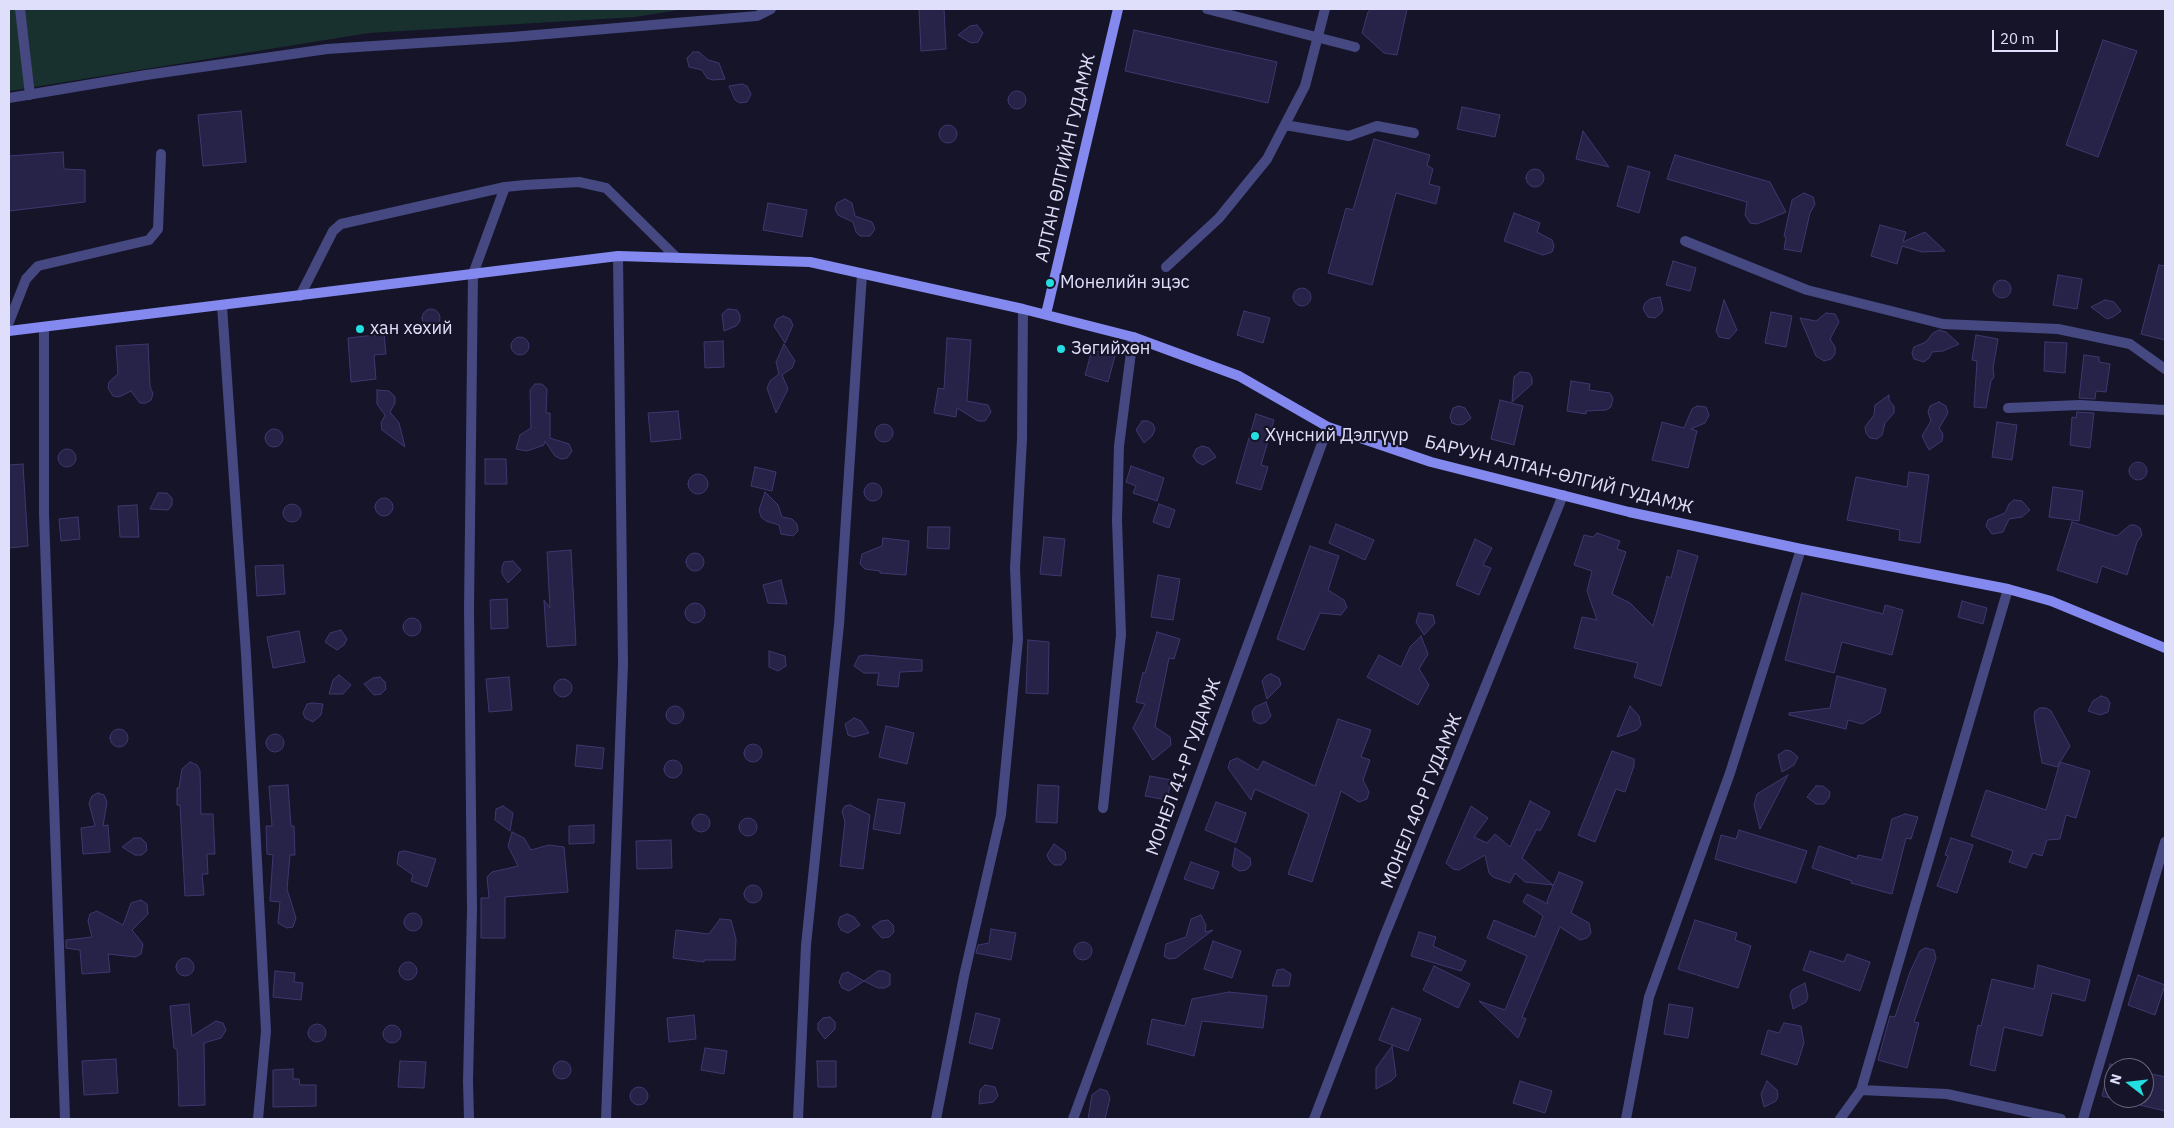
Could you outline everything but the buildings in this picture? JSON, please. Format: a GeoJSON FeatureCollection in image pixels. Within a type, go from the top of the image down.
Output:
{"type":"FeatureCollection","features":[{"type":"Feature","properties":{"kind":"main road","name":"АЛТАН ӨЛГИЙН ГУДАМЖ"},"geometry":{"type":"LineString","coordinates":[[1046,314],[1118,9]]}},
{"type":"Feature","properties":{"kind":"main road","name":"БАРУУН АЛТАН-ӨЛГИЙ ГУДАМЖ"},"geometry":{"type":"LineString","coordinates":[[9,331],[618,256],[810,262],[1023,308],[1133,337],[1239,376],[1328,427],[1431,462],[1629,512],[1801,549],[2008,588],[2051,601],[2165,648]]}},
{"type":"Feature","properties":{"kind":"street"},"geometry":{"type":"LineString","coordinates":[[20,9],[30,95]]}},
{"type":"Feature","properties":{"kind":"street"},"geometry":{"type":"LineString","coordinates":[[9,98],[146,75],[327,50],[512,37],[756,16],[772,9]]}},
{"type":"Feature","properties":{"kind":"street"},"geometry":{"type":"LineString","coordinates":[[1207,9],[1219,10],[1354,47]]}},
{"type":"Feature","properties":{"kind":"street"},"geometry":{"type":"LineString","coordinates":[[1166,267],[1219,218],[1267,159],[1305,86],[1325,9]]}},
{"type":"Feature","properties":{"kind":"street"},"geometry":{"type":"LineString","coordinates":[[1285,124],[1349,136],[1377,126],[1414,133]]}},
{"type":"Feature","properties":{"kind":"street"},"geometry":{"type":"LineString","coordinates":[[9,322],[26,279],[38,266],[150,240],[158,229],[161,154]]}},
{"type":"Feature","properties":{"kind":"street"},"geometry":{"type":"LineString","coordinates":[[300,296],[333,232],[341,224],[505,187],[579,182],[606,188],[677,258]]}},
{"type":"Feature","properties":{"kind":"street"},"geometry":{"type":"LineString","coordinates":[[469,1119],[468,1081],[472,910],[469,608],[473,274],[505,187]]}},
{"type":"Feature","properties":{"kind":"street"},"geometry":{"type":"LineString","coordinates":[[1685,241],[1807,290],[1943,324],[2058,329],[2112,340],[2130,344],[2165,369]]}},
{"type":"Feature","properties":{"kind":"street"},"geometry":{"type":"LineString","coordinates":[[606,1119],[623,664],[618,256]]}},
{"type":"Feature","properties":{"kind":"street"},"geometry":{"type":"LineString","coordinates":[[798,1119],[806,945],[839,625],[862,274]]}},
{"type":"Feature","properties":{"kind":"street"},"geometry":{"type":"LineString","coordinates":[[222,306],[246,654],[266,1031],[258,1119]]}},
{"type":"Feature","properties":{"kind":"street"},"geometry":{"type":"LineString","coordinates":[[936,1119],[964,976],[1001,815],[1018,639],[1015,568],[1022,439],[1023,308]]}},
{"type":"Feature","properties":{"kind":"street"},"geometry":{"type":"LineString","coordinates":[[44,328],[45,524],[65,1119]]}},
{"type":"Feature","properties":{"kind":"street"},"geometry":{"type":"LineString","coordinates":[[1103,808],[1121,635],[1118,520],[1119,446],[1133,337]]}},
{"type":"Feature","properties":{"kind":"street"},"geometry":{"type":"LineString","coordinates":[[2008,408],[2080,405],[2165,410]]}},
{"type":"Feature","properties":{"kind":"street","name":"МОНЕЛ 41-Р ГУДАМЖ"},"geometry":{"type":"LineString","coordinates":[[1073,1119],[1328,427]]}},
{"type":"Feature","properties":{"kind":"street","name":"МОНЕЛ 40-Р ГУДАМЖ"},"geometry":{"type":"LineString","coordinates":[[1314,1119],[1384,937],[1563,496]]}},
{"type":"Feature","properties":{"kind":"street"},"geometry":{"type":"LineString","coordinates":[[1626,1119],[1650,998],[1730,773],[1801,549]]}},
{"type":"Feature","properties":{"kind":"street"},"geometry":{"type":"LineString","coordinates":[[1840,1119],[1861,1090],[2008,588]]}},
{"type":"Feature","properties":{"kind":"street"},"geometry":{"type":"LineString","coordinates":[[2083,1119],[2165,842]]}},
{"type":"Feature","properties":{"kind":"street"},"geometry":{"type":"LineString","coordinates":[[1861,1090],[1946,1094],[2061,1119]]}},
{"type":"Feature","properties":{"kind":"green space"},"geometry":{"type":"Polygon","coordinates":[[[9,9],[685,9],[635,17],[369,33],[9,91],[9,9]]]}},
{"type":"Feature","properties":{"kind":"place","name":"Монелийн эцэс"},"geometry":{"type":"Point","coordinates":[1050,283]}},
{"type":"Feature","properties":{"kind":"place","name":"хан хөхий"},"geometry":{"type":"Point","coordinates":[360,329]}},
{"type":"Feature","properties":{"kind":"place","name":"Зөгийхөн"},"geometry":{"type":"Point","coordinates":[1061,349]}},
{"type":"Feature","properties":{"kind":"place","name":"Хүнсний Дэлгүүр"},"geometry":{"type":"Point","coordinates":[1255,436]}}]}
